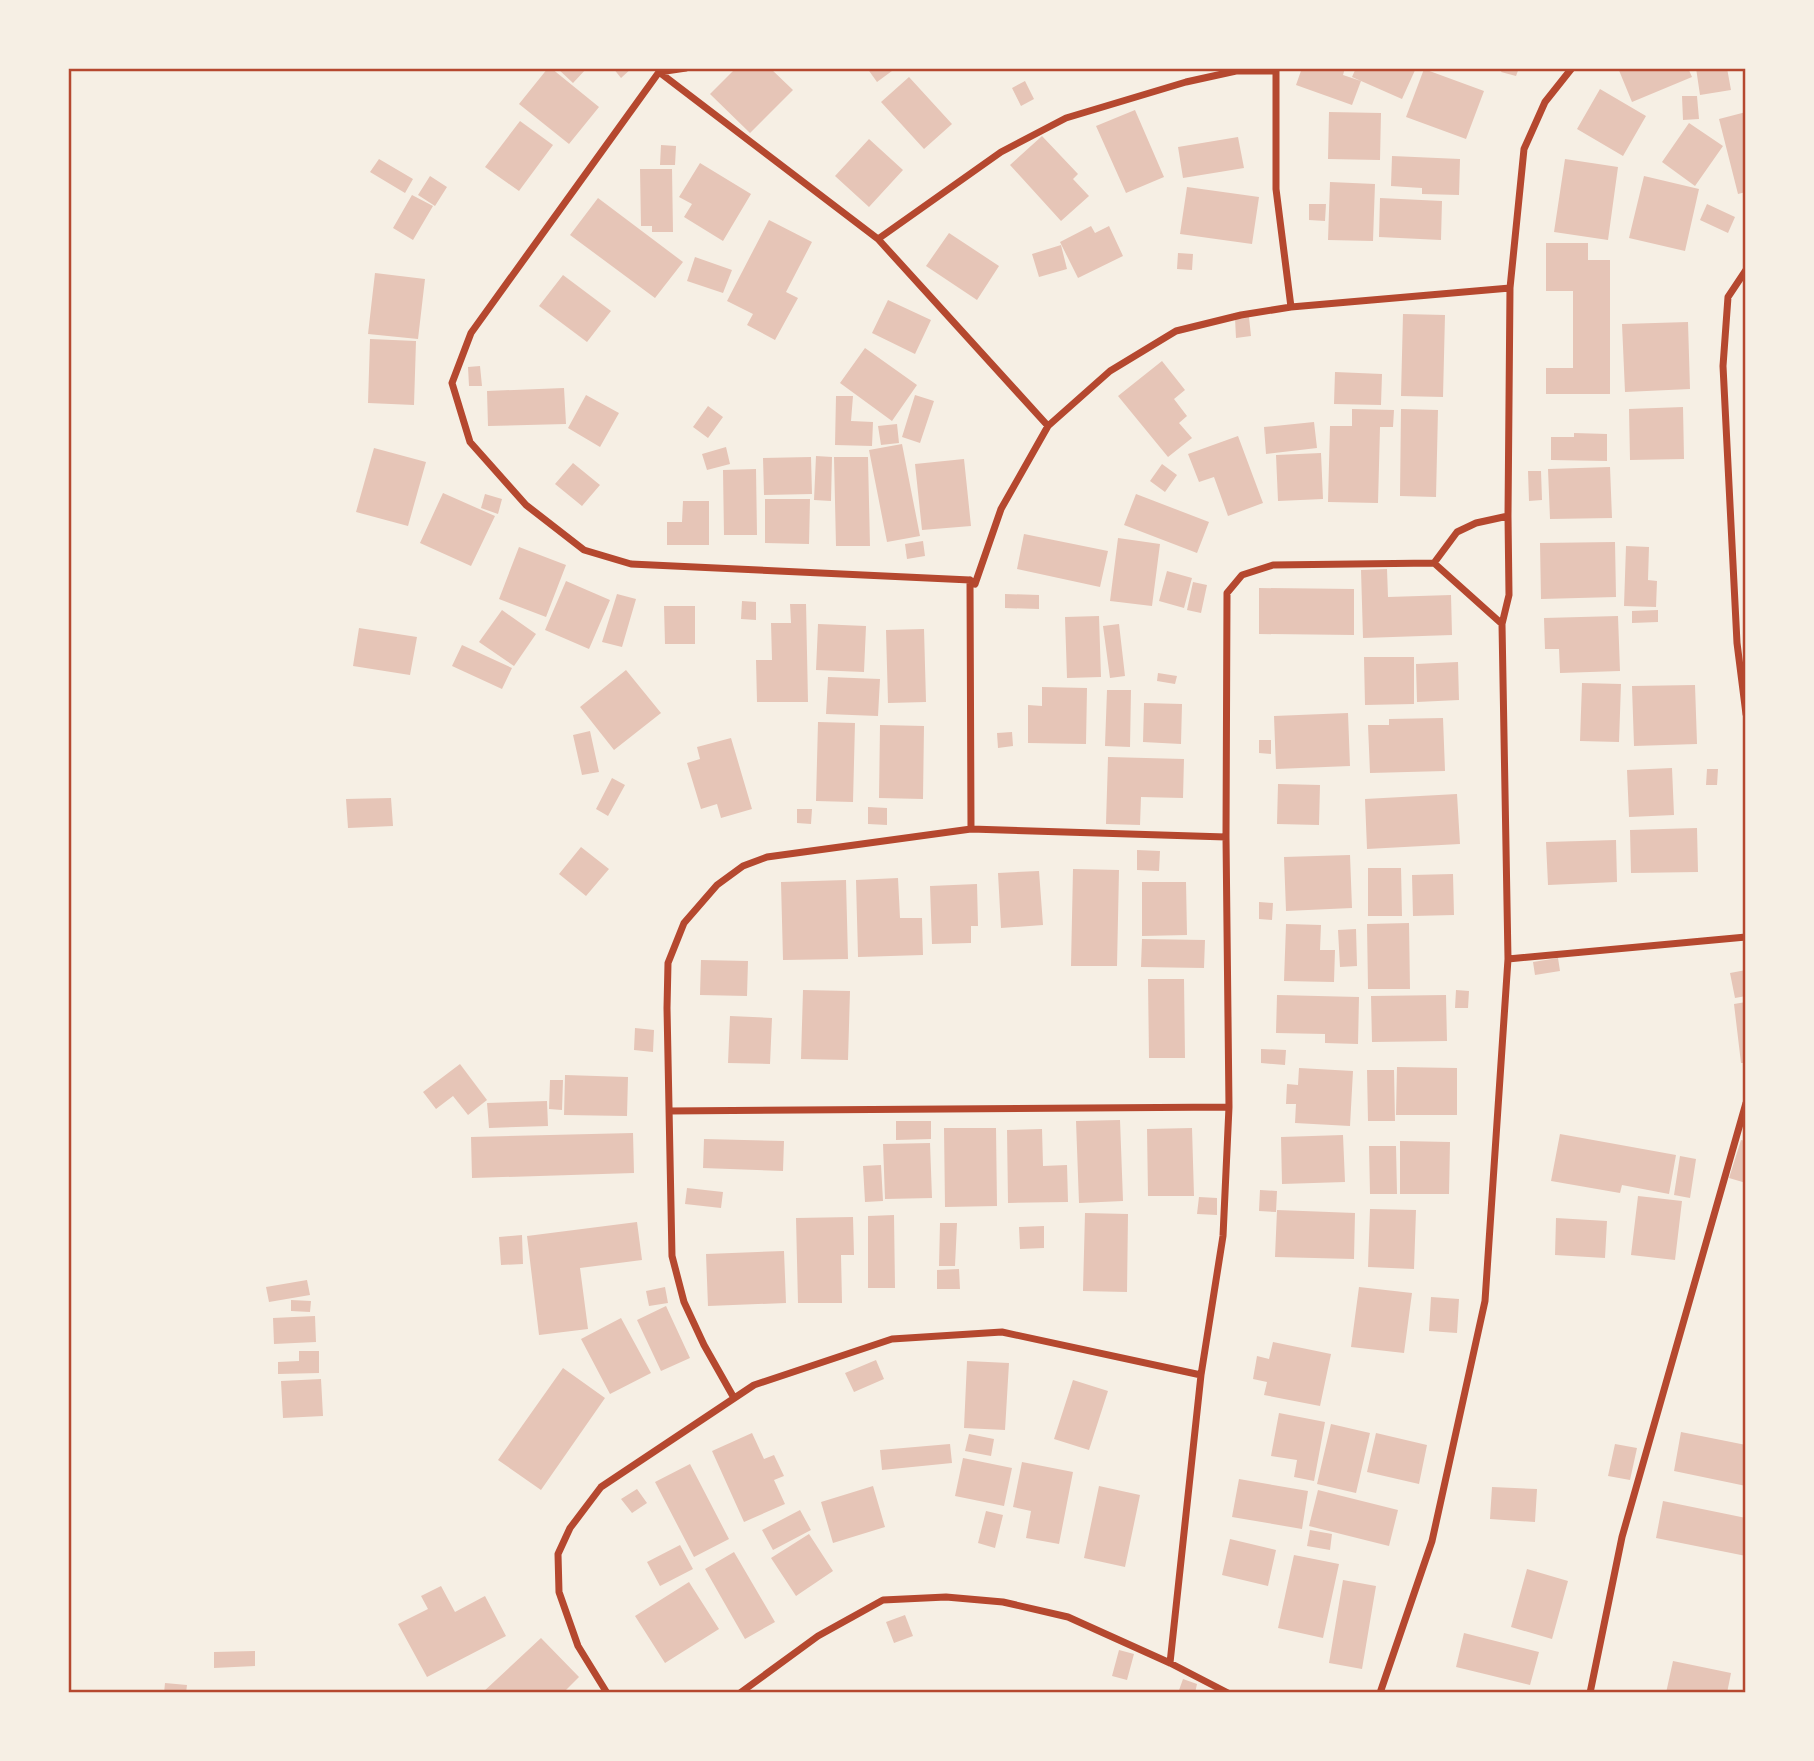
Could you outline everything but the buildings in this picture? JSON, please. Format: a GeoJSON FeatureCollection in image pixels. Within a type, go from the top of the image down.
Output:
{"type":"FeatureCollection","features":[{"type":"Feature","properties":{"kind":"street"},"geometry":{"type":"LineString","coordinates":[[685,68],[659,72],[471,333],[452,383],[470,442],[526,505],[584,550],[631,564],[970,580],[975,584],[1001,509],[1048,426],[1110,371],[1176,331],[1241,315],[1291,307],[1510,288]]}},
{"type":"Feature","properties":{"kind":"street"},"geometry":{"type":"LineString","coordinates":[[1380,1693],[1432,1541],[1485,1301],[1508,959],[1502,624],[1510,595],[1510,288],[1524,149],[1545,102],[1572,68]]}},
{"type":"Feature","properties":{"kind":"street"},"geometry":{"type":"LineString","coordinates":[[878,239],[1001,152],[1066,118],[1186,82],[1236,71],[1276,70],[1276,189],[1291,307]]}},
{"type":"Feature","properties":{"kind":"street"},"geometry":{"type":"LineString","coordinates":[[659,72],[878,239],[1048,426]]}},
{"type":"Feature","properties":{"kind":"street"},"geometry":{"type":"LineString","coordinates":[[1746,270],[1728,297],[1723,366],[1746,713]]}},
{"type":"Feature","properties":{"kind":"street"},"geometry":{"type":"LineString","coordinates":[[1434,563],[1457,532],[1476,523],[1508,516]]}},
{"type":"Feature","properties":{"kind":"street"},"geometry":{"type":"LineString","coordinates":[[1170,1663],[1200,1376],[1223,1236],[1229,1107],[1227,593],[1242,575],[1273,565],[1434,563],[1502,624]]}},
{"type":"Feature","properties":{"kind":"street"},"geometry":{"type":"LineString","coordinates":[[970,580],[971,829]]}},
{"type":"Feature","properties":{"kind":"street"},"geometry":{"type":"LineString","coordinates":[[734,1398],[704,1345],[684,1302],[672,1256],[668,962],[684,923],[717,885],[743,866],[767,857],[971,829],[1226,837]]}},
{"type":"Feature","properties":{"kind":"street"},"geometry":{"type":"LineString","coordinates":[[1508,959],[1746,937]]}},
{"type":"Feature","properties":{"kind":"street"},"geometry":{"type":"LineString","coordinates":[[1590,1693],[1622,1537],[1746,1103]]}},
{"type":"Feature","properties":{"kind":"street"},"geometry":{"type":"LineString","coordinates":[[669,1111],[1229,1107]]}},
{"type":"Feature","properties":{"kind":"street"},"geometry":{"type":"LineString","coordinates":[[607,1693],[578,1646],[559,1592],[558,1554],[570,1528],[601,1487],[754,1385],[892,1339],[1003,1332],[1200,1376]]}},
{"type":"Feature","properties":{"kind":"street"},"geometry":{"type":"LineString","coordinates":[[740,1693],[818,1636],[883,1600],[946,1597],[1003,1602],[1068,1617],[1170,1663],[1227,1693]]}}]}
